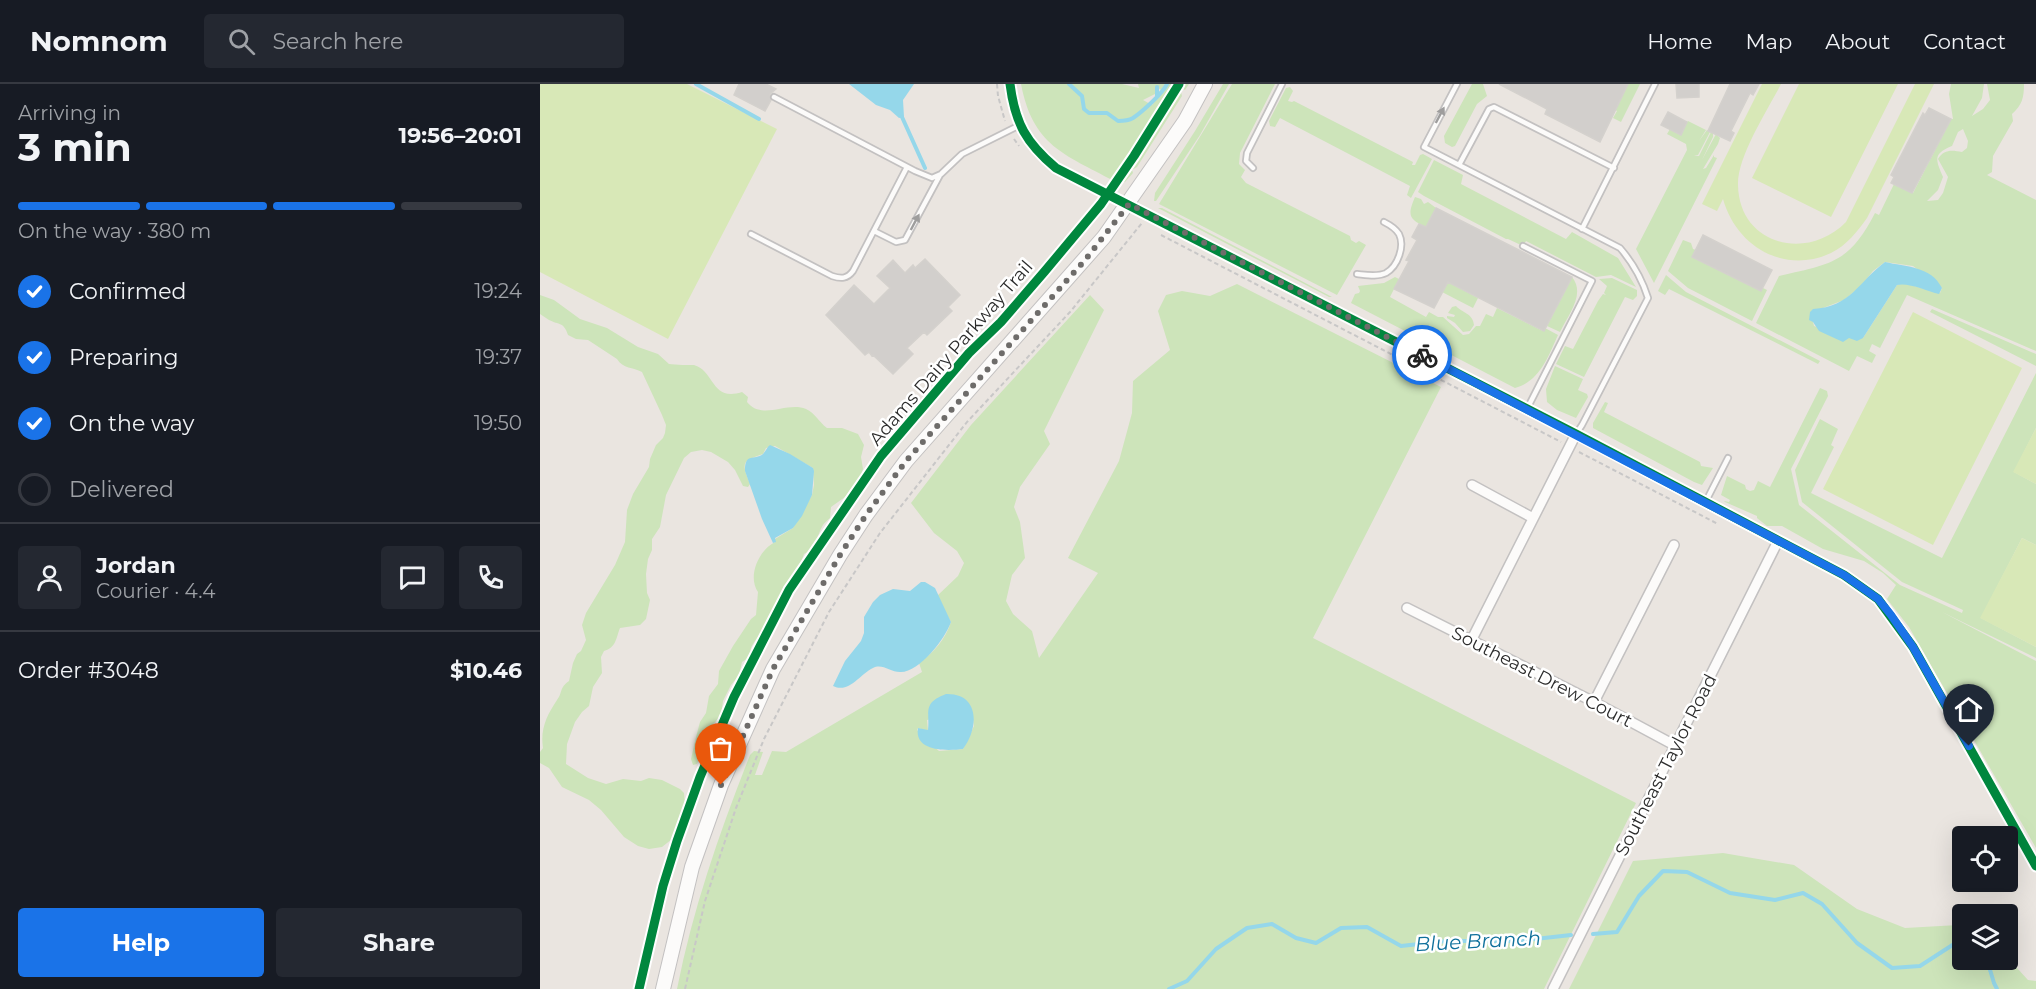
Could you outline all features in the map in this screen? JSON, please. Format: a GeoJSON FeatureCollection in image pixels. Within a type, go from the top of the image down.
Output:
{"type":"FeatureCollection","features":[{"type":"Feature","properties":{"kind":"main road"},"geometry":{"type":"LineString","coordinates":[[663,989],[692,867],[721,785],[773,669],[840,555],[906,461],[1085,260],[1129,204],[1185,121],[1205,84]]}},
{"type":"Feature","properties":{"kind":"street"},"geometry":{"type":"LineString","coordinates":[[1010,84],[1013,106],[1020,126],[1036,151],[1056,168],[1576,434],[1860,585],[1878,599],[1913,647],[2036,866]]}},
{"type":"Feature","properties":{"kind":"street"},"geometry":{"type":"LineString","coordinates":[[1471,641],[1576,434]]}},
{"type":"Feature","properties":{"kind":"street"},"geometry":{"type":"LineString","coordinates":[[1472,485],[1533,518]]}},
{"type":"Feature","properties":{"kind":"street","name":"Southeast Taylor Road"},"geometry":{"type":"LineString","coordinates":[[1553,989],[1778,541]]}},
{"type":"Feature","properties":{"kind":"street"},"geometry":{"type":"LineString","coordinates":[[1594,702],[1674,545]]}},
{"type":"Feature","properties":{"kind":"street","name":"Southeast Drew Court"},"geometry":{"type":"LineString","coordinates":[[1407,608],[1676,746]]}},
{"type":"Feature","properties":{"kind":"lane"},"geometry":{"type":"LineString","coordinates":[[1253,168],[1246,160],[1247,153],[1282,84]]}},
{"type":"Feature","properties":{"kind":"lane"},"geometry":{"type":"LineString","coordinates":[[1457,84],[1424,147],[1620,248],[1643,281],[1648,298],[1576,434]]}},
{"type":"Feature","properties":{"kind":"lane"},"geometry":{"type":"LineString","coordinates":[[1582,229],[1655,84]]}},
{"type":"Feature","properties":{"kind":"lane"},"geometry":{"type":"LineString","coordinates":[[774,97],[908,167],[932,178],[941,174]]}},
{"type":"Feature","properties":{"kind":"lane"},"geometry":{"type":"LineString","coordinates":[[1459,165],[1490,109],[1494,107],[1614,168]]}},
{"type":"Feature","properties":{"kind":"lane"},"geometry":{"type":"LineString","coordinates":[[874,231],[896,242],[905,240],[941,174],[962,154],[1020,126]]}},
{"type":"Feature","properties":{"kind":"lane"},"geometry":{"type":"LineString","coordinates":[[751,234],[832,276],[843,278],[853,271],[908,167]]}},
{"type":"Feature","properties":{"kind":"lane"},"geometry":{"type":"LineString","coordinates":[[1358,274],[1379,275],[1386,273],[1395,264],[1401,251],[1401,241],[1398,233],[1384,222]]}},
{"type":"Feature","properties":{"kind":"lane"},"geometry":{"type":"LineString","coordinates":[[1523,246],[1592,281],[1527,409]]}},
{"type":"Feature","properties":{"kind":"lane"},"geometry":{"type":"LineString","coordinates":[[1705,503],[1728,458]]}},
{"type":"Feature","properties":{"kind":"path"},"geometry":{"type":"LineString","coordinates":[[997,84],[1005,121]]}},
{"type":"Feature","properties":{"kind":"path"},"geometry":{"type":"LineString","coordinates":[[685,989],[705,901],[736,808],[764,739],[829,612],[880,533],[967,422],[1070,312],[1143,221]]}},
{"type":"Feature","properties":{"kind":"path"},"geometry":{"type":"LineString","coordinates":[[1160,234],[1718,524]]}},
{"type":"Feature","properties":{"kind":"green space"},"geometry":{"type":"Polygon","coordinates":[[[540,84],[687,84],[777,129],[668,339],[540,272],[540,84]]]}},
{"type":"Feature","properties":{"kind":"green space"},"geometry":{"type":"Polygon","coordinates":[[[1021,84],[1122,84],[1139,88],[1138,84],[1165,84],[1161,90],[1156,86],[1157,93],[1143,100],[1152,105],[1169,84],[1176,84],[1114,181],[1053,146],[1034,122],[1026,105],[1021,84]]]}},
{"type":"Feature","properties":{"kind":"green space"},"geometry":{"type":"Polygon","coordinates":[[[1183,84],[1189,84],[1181,92],[1182,96],[1137,167],[1132,170],[1133,173],[1125,182],[1120,183],[1183,84]]]}},
{"type":"Feature","properties":{"kind":"green space"},"geometry":{"type":"Polygon","coordinates":[[[1223,84],[1229,84],[1200,135],[1154,201],[1155,193],[1223,84]]]}},
{"type":"Feature","properties":{"kind":"green space"},"geometry":{"type":"Polygon","coordinates":[[[1232,84],[1275,84],[1240,153],[1239,164],[1245,170],[1241,177],[1246,183],[1350,236],[1351,240],[1356,243],[1359,241],[1366,245],[1337,295],[1159,204],[1232,84]]]}},
{"type":"Feature","properties":{"kind":"green space"},"geometry":{"type":"Polygon","coordinates":[[[1472,84],[1483,84],[1487,96],[1477,104],[1455,146],[1452,147],[1445,143],[1444,136],[1472,84]]]}},
{"type":"Feature","properties":{"kind":"green space"},"geometry":{"type":"Polygon","coordinates":[[[1628,84],[1640,84],[1621,122],[1613,118],[1617,111],[1614,109],[1628,84]]]}},
{"type":"Feature","properties":{"kind":"green space"},"geometry":{"type":"Polygon","coordinates":[[[1762,84],[1781,84],[1742,161],[1738,185],[1741,205],[1750,222],[1762,234],[1778,241],[1795,244],[1813,242],[1830,234],[1846,222],[1915,84],[1934,84],[1867,218],[1847,242],[1831,253],[1813,259],[1796,260],[1780,258],[1764,252],[1750,243],[1739,230],[1729,216],[1723,199],[1717,211],[1702,204],[1762,84]]]}},
{"type":"Feature","properties":{"kind":"green space"},"geometry":{"type":"Polygon","coordinates":[[[1799,84],[1898,84],[1831,217],[1752,178],[1799,84]]]}},
{"type":"Feature","properties":{"kind":"green space"},"geometry":{"type":"Polygon","coordinates":[[[1951,84],[1984,84],[1982,98],[1972,116],[1983,109],[1990,100],[1987,84],[2024,84],[2022,101],[2012,114],[2013,121],[1993,156],[1992,172],[1987,175],[2036,200],[2036,351],[1907,295],[1880,348],[1872,344],[1869,351],[1876,355],[1872,363],[1857,356],[1849,371],[1756,323],[1779,276],[1825,264],[1847,252],[1866,230],[1875,213],[1879,215],[1894,184],[1913,193],[1953,119],[1949,94],[1951,84]],[[1963,129],[1958,132],[1952,146],[1941,152],[1937,158],[1943,177],[1938,190],[1927,201],[1938,200],[1948,177],[1938,159],[1940,156],[1948,151],[1962,152],[1967,148],[1968,141],[1963,129]],[[1885,262],[1844,300],[1823,308],[1813,322],[1814,326],[1849,338],[1863,338],[1897,285],[1903,283],[1940,293],[1942,288],[1913,266],[1885,262]]]}},
{"type":"Feature","properties":{"kind":"green space"},"geometry":{"type":"Polygon","coordinates":[[[1290,87],[1293,91],[1288,101],[1294,101],[1413,162],[1412,165],[1415,165],[1420,155],[1423,154],[1432,159],[1411,198],[1407,195],[1410,186],[1280,118],[1275,127],[1270,126],[1269,121],[1286,88],[1290,87]]]}},
{"type":"Feature","properties":{"kind":"green space"},"geometry":{"type":"Polygon","coordinates":[[[1688,121],[1706,130],[1699,141],[1707,130],[1710,132],[1698,155],[1694,156],[1699,156],[1711,132],[1713,137],[1702,160],[1716,134],[1720,138],[1703,169],[1714,155],[1717,158],[1654,283],[1636,249],[1687,150],[1686,144],[1667,134],[1670,129],[1680,134],[1688,121]]]}},
{"type":"Feature","properties":{"kind":"green space"},"geometry":{"type":"Polygon","coordinates":[[[1434,160],[1463,175],[1461,184],[1566,239],[1572,232],[1618,258],[1636,287],[1611,275],[1596,277],[1526,241],[1523,246],[1506,239],[1424,196],[1418,192],[1434,160]]]}},
{"type":"Feature","properties":{"kind":"green space"},"geometry":{"type":"Polygon","coordinates":[[[1415,197],[1421,199],[1424,204],[1428,202],[1436,208],[1426,227],[1416,222],[1411,216],[1415,197]]]}},
{"type":"Feature","properties":{"kind":"green space"},"geometry":{"type":"Polygon","coordinates":[[[1158,208],[1162,208],[1332,297],[1329,297],[1158,208]]]}},
{"type":"Feature","properties":{"kind":"green space"},"geometry":{"type":"Polygon","coordinates":[[[1683,240],[1691,243],[1693,249],[1696,250],[1693,257],[1761,291],[1763,288],[1767,290],[1752,321],[1688,288],[1668,271],[1683,240]]]}},
{"type":"Feature","properties":{"kind":"green space"},"geometry":{"type":"Polygon","coordinates":[[[1666,275],[1686,292],[1820,361],[1818,364],[1669,289],[1665,295],[1658,291],[1666,275]]]}},
{"type":"Feature","properties":{"kind":"green space"},"geometry":{"type":"Polygon","coordinates":[[[1395,277],[1399,279],[1390,297],[1426,317],[1429,312],[1443,317],[1463,335],[1469,334],[1476,326],[1480,326],[1486,314],[1493,317],[1497,308],[1543,331],[1545,328],[1558,335],[1547,360],[1531,380],[1515,388],[1351,303],[1355,294],[1360,291],[1358,286],[1384,283],[1395,277]]]}},
{"type":"Feature","properties":{"kind":"green space"},"geometry":{"type":"Polygon","coordinates":[[[1572,277],[1576,284],[1576,297],[1560,332],[1547,326],[1572,277]]]}},
{"type":"Feature","properties":{"kind":"green space"},"geometry":{"type":"Polygon","coordinates":[[[1612,278],[1637,290],[1637,296],[1633,300],[1625,297],[1584,377],[1556,364],[1565,346],[1573,349],[1598,301],[1603,294],[1606,295],[1604,293],[1607,286],[1599,279],[1612,278]]]}},
{"type":"Feature","properties":{"kind":"green space"},"geometry":{"type":"Polygon","coordinates":[[[1448,282],[1478,298],[1473,308],[1442,292],[1448,282]]]}},
{"type":"Feature","properties":{"kind":"green space"},"geometry":{"type":"Polygon","coordinates":[[[1237,284],[1441,387],[1313,638],[1636,803],[1544,989],[677,989],[708,870],[750,755],[754,751],[763,752],[755,775],[762,775],[772,751],[786,752],[922,672],[919,663],[938,645],[949,628],[951,622],[937,596],[958,576],[964,563],[957,551],[934,533],[911,503],[971,425],[1090,295],[1104,310],[1044,431],[1050,444],[1020,487],[1014,507],[1020,522],[1025,558],[1012,575],[1006,601],[1013,614],[1032,631],[1039,658],[1098,573],[1068,558],[1119,461],[1132,413],[1133,381],[1170,350],[1158,311],[1166,295],[1182,291],[1210,296],[1237,284]],[[971,708],[927,720],[928,731],[918,728],[917,730],[939,751],[963,749],[974,726],[971,708]]]}},
{"type":"Feature","properties":{"kind":"green space"},"geometry":{"type":"Polygon","coordinates":[[[540,295],[554,300],[580,319],[607,328],[638,347],[658,354],[669,364],[694,365],[701,368],[724,393],[742,392],[748,397],[747,402],[753,407],[760,410],[791,407],[806,409],[827,428],[842,428],[858,434],[864,445],[861,475],[845,497],[831,507],[830,518],[823,525],[811,548],[804,554],[798,570],[766,628],[753,643],[748,658],[742,662],[739,675],[723,701],[721,715],[710,728],[697,764],[693,765],[691,759],[700,722],[706,713],[709,696],[718,684],[719,671],[733,646],[756,615],[758,592],[755,586],[754,571],[756,564],[764,551],[775,542],[775,539],[793,528],[812,495],[814,485],[813,468],[775,446],[766,448],[763,454],[745,463],[745,471],[750,484],[748,487],[743,486],[728,462],[711,452],[702,450],[691,452],[684,458],[666,495],[660,527],[652,539],[652,550],[646,574],[647,593],[650,600],[646,619],[640,625],[620,628],[613,645],[604,651],[601,657],[602,673],[593,687],[589,706],[575,722],[567,744],[566,764],[588,778],[606,784],[623,779],[662,780],[684,793],[685,805],[672,839],[662,847],[649,849],[638,846],[624,837],[601,810],[589,800],[562,787],[549,768],[540,763],[545,722],[562,688],[569,681],[573,663],[586,640],[582,625],[586,613],[615,565],[625,542],[627,510],[633,494],[649,467],[656,445],[663,438],[666,425],[642,372],[622,365],[617,359],[588,340],[576,339],[568,335],[563,326],[540,314],[540,295]]]}},
{"type":"Feature","properties":{"kind":"green space"},"geometry":{"type":"Polygon","coordinates":[[[1456,306],[1472,318],[1474,325],[1470,331],[1463,332],[1447,318],[1447,316],[1454,317],[1455,315],[1448,313],[1452,307],[1456,306]]]}},
{"type":"Feature","properties":{"kind":"green space"},"geometry":{"type":"Polygon","coordinates":[[[1932,309],[2036,354],[2036,366],[1930,312],[1932,309]]]}},
{"type":"Feature","properties":{"kind":"green space"},"geometry":{"type":"Polygon","coordinates":[[[1913,312],[2022,368],[1933,545],[1823,489],[1913,312]]]}},
{"type":"Feature","properties":{"kind":"green space"},"geometry":{"type":"Polygon","coordinates":[[[1555,366],[1583,379],[1578,390],[1587,394],[1588,397],[1576,418],[1557,410],[1547,402],[1546,389],[1555,366]]]}},
{"type":"Feature","properties":{"kind":"green space"},"geometry":{"type":"Polygon","coordinates":[[[2036,373],[2036,428],[2014,472],[2036,484],[2036,545],[2022,538],[1981,618],[2036,647],[2036,658],[1942,612],[2036,661],[2036,848],[1909,627],[1887,599],[1896,585],[1864,561],[1823,549],[1782,526],[1767,526],[1757,516],[1725,502],[1730,500],[1721,495],[1727,476],[1745,485],[1750,491],[1754,490],[1758,481],[1770,487],[1820,388],[1827,391],[1828,396],[1791,469],[1799,505],[1900,585],[1962,613],[1963,610],[1902,582],[1802,502],[1795,470],[1820,419],[1838,429],[1831,445],[1834,447],[1811,493],[1942,558],[2036,373]]]}},
{"type":"Feature","properties":{"kind":"green space"},"geometry":{"type":"Polygon","coordinates":[[[1605,402],[1608,403],[1604,412],[1700,462],[1701,466],[1713,468],[1702,485],[1593,428],[1593,423],[1605,402]]]}},
{"type":"Feature","properties":{"kind":"green space"},"geometry":{"type":"Polygon","coordinates":[[[2036,428],[2036,484],[2013,472],[2036,428]]]}},
{"type":"Feature","properties":{"kind":"green space"},"geometry":{"type":"Polygon","coordinates":[[[2022,538],[2036,545],[2036,647],[1980,618],[2022,538]]]}},
{"type":"Feature","properties":{"kind":"green space"},"geometry":{"type":"Polygon","coordinates":[[[1723,853],[1794,865],[1857,909],[1905,928],[1952,925],[1952,970],[2018,969],[2028,980],[2036,981],[2036,989],[1569,989],[1633,861],[1723,853]]]}},
{"type":"Feature","properties":{"kind":"water"},"geometry":{"type":"Polygon","coordinates":[[[849,84],[914,84],[903,100],[904,117],[899,118],[890,110],[876,105],[849,84]]]}},
{"type":"Feature","properties":{"kind":"water"},"geometry":{"type":"Polygon","coordinates":[[[1885,262],[1925,271],[1942,288],[1939,294],[1912,286],[1897,285],[1863,338],[1857,341],[1849,338],[1843,342],[1819,331],[1809,320],[1813,309],[1826,307],[1846,298],[1885,262]]]}},
{"type":"Feature","properties":{"kind":"water"},"geometry":{"type":"Polygon","coordinates":[[[770,445],[790,454],[813,468],[814,471],[812,495],[802,516],[793,528],[775,538],[776,542],[773,543],[745,471],[748,459],[760,456],[770,445]]]}},
{"type":"Feature","properties":{"kind":"water"},"geometry":{"type":"Polygon","coordinates":[[[921,582],[935,588],[951,622],[930,654],[907,671],[896,672],[876,667],[849,685],[839,688],[833,686],[845,661],[861,641],[864,633],[864,617],[873,602],[880,595],[893,589],[910,591],[921,582]]]}},
{"type":"Feature","properties":{"kind":"water"},"geometry":{"type":"Polygon","coordinates":[[[946,694],[957,695],[971,705],[974,722],[963,749],[941,750],[926,746],[918,736],[918,728],[928,730],[930,705],[938,697],[946,694]]]}},
{"type":"Feature","properties":{"kind":"building"},"geometry":{"type":"Polygon","coordinates":[[[739,84],[766,84],[776,89],[770,94],[771,100],[765,111],[734,95],[739,84]]]}},
{"type":"Feature","properties":{"kind":"building"},"geometry":{"type":"Polygon","coordinates":[[[1499,84],[1628,84],[1600,142],[1545,114],[1547,109],[1499,84]]]}},
{"type":"Feature","properties":{"kind":"building"},"geometry":{"type":"Polygon","coordinates":[[[1676,84],[1699,84],[1699,97],[1677,98],[1676,84]]]}},
{"type":"Feature","properties":{"kind":"building"},"geometry":{"type":"Polygon","coordinates":[[[1730,84],[1759,84],[1753,95],[1750,93],[1731,131],[1734,133],[1730,141],[1708,131],[1730,84]]]}},
{"type":"Feature","properties":{"kind":"building"},"geometry":{"type":"Polygon","coordinates":[[[1929,108],[1951,119],[1912,193],[1891,183],[1894,177],[1891,175],[1923,113],[1925,115],[1929,108]]]}},
{"type":"Feature","properties":{"kind":"building"},"geometry":{"type":"Polygon","coordinates":[[[1668,112],[1687,122],[1681,135],[1661,125],[1668,112]]]}},
{"type":"Feature","properties":{"kind":"building"},"geometry":{"type":"Polygon","coordinates":[[[1436,208],[1572,277],[1544,331],[1448,282],[1434,308],[1394,289],[1417,240],[1412,237],[1419,224],[1426,227],[1436,208]]]}},
{"type":"Feature","properties":{"kind":"building"},"geometry":{"type":"Polygon","coordinates":[[[1703,235],[1772,270],[1761,291],[1692,257],[1703,235]]]}},
{"type":"Feature","properties":{"kind":"building"},"geometry":{"type":"Polygon","coordinates":[[[925,259],[960,295],[948,307],[952,311],[927,335],[924,332],[907,348],[913,354],[893,374],[869,352],[865,355],[826,315],[854,285],[874,304],[890,288],[877,276],[893,260],[905,273],[913,265],[915,268],[925,259]]]}},
{"type":"Feature","properties":{"kind":"waterway"},"geometry":{"type":"LineString","coordinates":[[696,84],[759,119]]}},
{"type":"Feature","properties":{"kind":"waterway"},"geometry":{"type":"LineString","coordinates":[[1069,84],[1082,96],[1084,109],[1089,113],[1107,113],[1118,121],[1129,120],[1137,115],[1156,98],[1167,84]]}},
{"type":"Feature","properties":{"kind":"waterway"},"geometry":{"type":"LineString","coordinates":[[1157,87],[1157,97]]}},
{"type":"Feature","properties":{"kind":"waterway"},"geometry":{"type":"LineString","coordinates":[[902,117],[925,168]]}},
{"type":"Feature","properties":{"kind":"waterway","name":"Blue Branch"},"geometry":{"type":"LineString","coordinates":[[1593,934],[1617,932],[1639,896],[1663,871],[1687,872],[1730,893],[1775,900],[1803,893],[1822,904],[1857,943],[1892,968],[1920,966],[1952,945]]}},
{"type":"Feature","properties":{"kind":"waterway","name":"Blue Branch"},"geometry":{"type":"LineString","coordinates":[[1169,989],[1187,981],[1216,949],[1247,928],[1272,924],[1296,938],[1316,943],[1341,928],[1367,927],[1401,946],[1447,941],[1517,941],[1571,935]]}},
{"type":"Feature","properties":{"kind":"waterway","name":"Blue Branch"},"geometry":{"type":"LineString","coordinates":[[1990,970],[1997,989]]}},
{"type":"Feature","properties":{"kind":"cycle path"},"geometry":{"type":"LineString","coordinates":[[1010,84],[1015,110],[1024,131],[1037,150],[1056,168],[1576,434],[1844,575],[1878,599],[1913,647],[2036,866]]}},
{"type":"Feature","properties":{"kind":"cycle path","name":"Adams Dairy Parkway Trail"},"geometry":{"type":"LineString","coordinates":[[639,989],[663,886],[700,777],[734,697],[789,590],[881,456],[969,353],[1001,322],[1101,204],[1179,84]]}},
{"type":"Feature","properties":{"kind":"way so far"},"geometry":{"type":"LineString","coordinates":[[721,785],[773,669],[866,515],[906,461],[1085,260],[1129,204],[1422,355]]}},
{"type":"Feature","properties":{"kind":"route"},"geometry":{"type":"LineString","coordinates":[[1422,355],[1860,585],[1878,599],[1913,647],[1969,746]]}}]}
